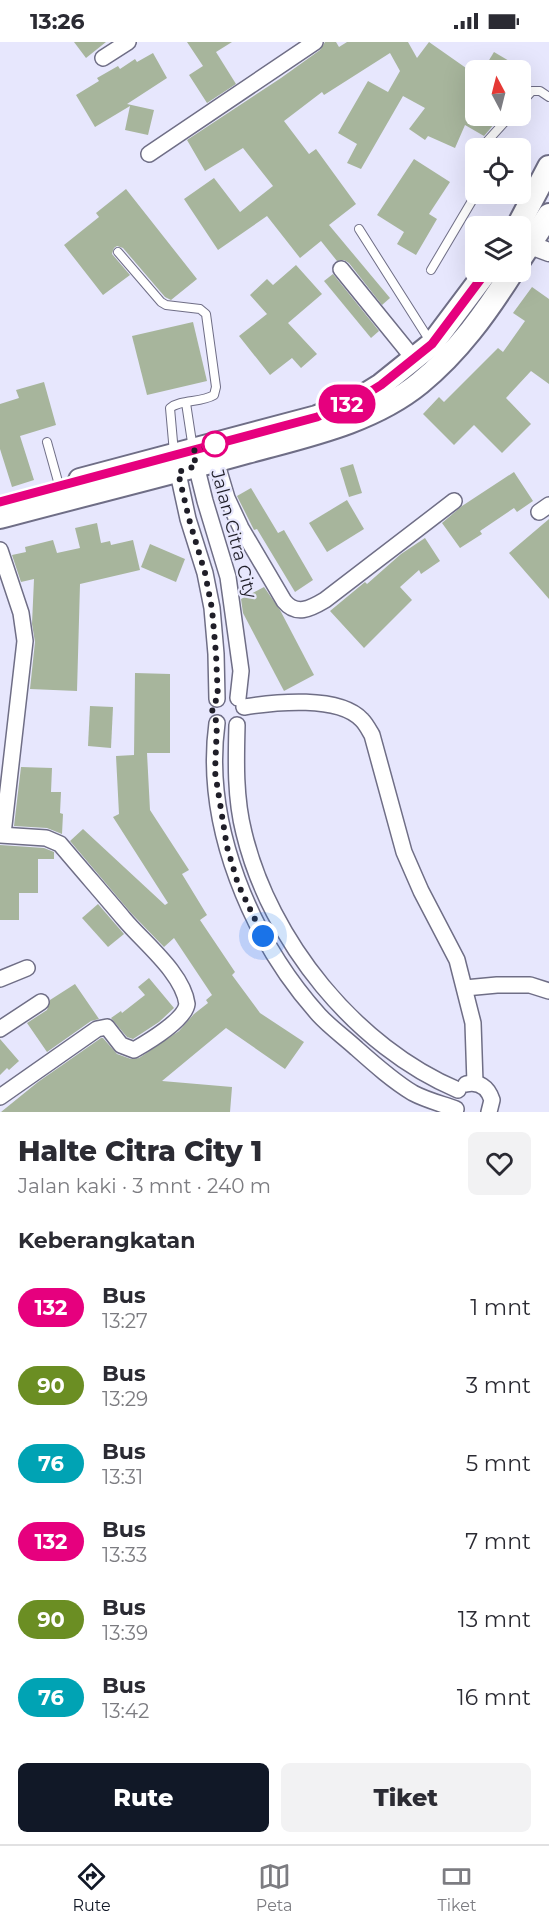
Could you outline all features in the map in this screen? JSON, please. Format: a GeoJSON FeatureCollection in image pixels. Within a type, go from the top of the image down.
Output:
{"type":"FeatureCollection","features":[{"type":"Feature","properties":{"kind":"main road"},"geometry":{"type":"LineString","coordinates":[[523,216],[549,167]]}},
{"type":"Feature","properties":{"kind":"main road"},"geometry":{"type":"LineString","coordinates":[[531,247],[549,215]]}},
{"type":"Feature","properties":{"kind":"main road"},"geometry":{"type":"LineString","coordinates":[[0,517],[191,461],[326,413],[360,398],[381,385],[432,344],[478,282]]}},
{"type":"Feature","properties":{"kind":"main road"},"geometry":{"type":"LineString","coordinates":[[0,502],[58,485],[191,461],[315,433],[359,418],[419,384],[476,327],[505,282]]}},
{"type":"Feature","properties":{"kind":"street"},"geometry":{"type":"LineString","coordinates":[[103,58],[128,42]]}},
{"type":"Feature","properties":{"kind":"street"},"geometry":{"type":"LineString","coordinates":[[149,154],[315,42]]}},
{"type":"Feature","properties":{"kind":"street"},"geometry":{"type":"LineString","coordinates":[[341,269],[414,359]]}},
{"type":"Feature","properties":{"kind":"street"},"geometry":{"type":"LineString","coordinates":[[191,461],[227,498],[241,528],[284,601],[289,607],[297,610],[309,609],[325,600],[454,501]]}},
{"type":"Feature","properties":{"kind":"street"},"geometry":{"type":"LineString","coordinates":[[191,461],[185,506],[205,573],[212,609],[218,699]]}},
{"type":"Feature","properties":{"kind":"street","name":"Jalan Citra City"},"geometry":{"type":"LineString","coordinates":[[191,461],[228,577],[241,670],[241,703]]}},
{"type":"Feature","properties":{"kind":"street"},"geometry":{"type":"LineString","coordinates":[[185,506],[205,501]]}},
{"type":"Feature","properties":{"kind":"street"},"geometry":{"type":"LineString","coordinates":[[0,550],[25,630],[6,747],[2,835],[51,839],[60,844],[168,968],[182,986],[187,1004],[183,1014],[157,1036],[134,1050],[122,1046],[107,1027],[97,1029],[0,1097]]}},
{"type":"Feature","properties":{"kind":"street"},"geometry":{"type":"LineString","coordinates":[[457,1110],[412,1092],[371,1062],[320,1016],[294,984],[272,951],[238,884],[227,847],[215,772],[217,723],[212,712],[214,702],[218,699],[229,695],[241,703],[334,705],[347,709],[362,719],[372,735],[404,852],[421,891],[457,960],[473,1023],[475,1083]]}},
{"type":"Feature","properties":{"kind":"street"},"geometry":{"type":"LineString","coordinates":[[217,723],[227,727],[237,724],[244,715],[241,703]]}},
{"type":"Feature","properties":{"kind":"street"},"geometry":{"type":"LineString","coordinates":[[237,724],[236,777],[243,832],[262,890],[293,946],[318,982],[339,1006],[387,1047],[433,1080],[458,1090]]}},
{"type":"Feature","properties":{"kind":"street"},"geometry":{"type":"LineString","coordinates":[[0,979],[27,968]]}},
{"type":"Feature","properties":{"kind":"street"},"geometry":{"type":"LineString","coordinates":[[465,988],[530,985],[549,992]]}},
{"type":"Feature","properties":{"kind":"street"},"geometry":{"type":"LineString","coordinates":[[0,1029],[41,1002]]}},
{"type":"Feature","properties":{"kind":"street"},"geometry":{"type":"LineString","coordinates":[[457,1110],[454,1103],[458,1090],[475,1083],[487,1088],[490,1094],[492,1100],[489,1112]]}},
{"type":"Feature","properties":{"kind":"lane"},"geometry":{"type":"LineString","coordinates":[[531,92],[540,91],[549,97]]}},
{"type":"Feature","properties":{"kind":"lane"},"geometry":{"type":"LineString","coordinates":[[490,138],[501,126]]}},
{"type":"Feature","properties":{"kind":"lane"},"geometry":{"type":"LineString","coordinates":[[431,270],[470,204]]}},
{"type":"Feature","properties":{"kind":"lane"},"geometry":{"type":"LineString","coordinates":[[359,229],[432,344]]}},
{"type":"Feature","properties":{"kind":"lane"},"geometry":{"type":"LineString","coordinates":[[118,252],[161,302],[166,305],[200,309],[206,314],[216,387],[214,395],[206,400],[175,405],[170,408],[191,461]]}},
{"type":"Feature","properties":{"kind":"lane"},"geometry":{"type":"LineString","coordinates":[[186,403],[191,461]]}},
{"type":"Feature","properties":{"kind":"lane"},"geometry":{"type":"LineString","coordinates":[[47,442],[58,485]]}},
{"type":"Feature","properties":{"kind":"building"},"geometry":{"type":"Polygon","coordinates":[[[74,42],[106,42],[86,58],[74,42]]]}},
{"type":"Feature","properties":{"kind":"building"},"geometry":{"type":"Polygon","coordinates":[[[187,42],[232,42],[216,52],[236,84],[207,103],[189,75],[203,66],[187,42]]]}},
{"type":"Feature","properties":{"kind":"building"},"geometry":{"type":"Polygon","coordinates":[[[325,42],[336,42],[339,47],[347,42],[408,42],[417,58],[429,42],[465,67],[465,125],[455,148],[428,136],[425,140],[409,129],[425,108],[403,96],[361,169],[347,163],[357,144],[338,133],[368,81],[388,92],[400,71],[390,53],[324,95],[322,92],[284,121],[309,154],[316,149],[356,204],[329,225],[390,298],[382,305],[349,263],[344,260],[337,261],[321,241],[300,258],[267,216],[218,250],[184,199],[214,178],[240,212],[273,186],[243,148],[205,171],[187,140],[320,50],[325,42]]]}},
{"type":"Feature","properties":{"kind":"building"},"geometry":{"type":"Polygon","coordinates":[[[494,52],[507,60],[489,60],[494,52]]]}},
{"type":"Feature","properties":{"kind":"building"},"geometry":{"type":"Polygon","coordinates":[[[153,53],[167,78],[127,104],[154,110],[148,135],[125,130],[130,106],[95,127],[76,95],[99,81],[97,78],[118,66],[120,69],[135,59],[137,62],[153,53]]]}},
{"type":"Feature","properties":{"kind":"building"},"geometry":{"type":"Polygon","coordinates":[[[467,126],[492,126],[484,136],[467,126]]]}},
{"type":"Feature","properties":{"kind":"building"},"geometry":{"type":"Polygon","coordinates":[[[414,159],[450,182],[429,214],[437,219],[416,255],[397,244],[404,232],[377,215],[414,159]]]}},
{"type":"Feature","properties":{"kind":"building"},"geometry":{"type":"Polygon","coordinates":[[[126,189],[197,279],[171,300],[165,297],[123,248],[117,246],[112,254],[130,275],[103,295],[64,245],[99,217],[96,213],[126,189]]]}},
{"type":"Feature","properties":{"kind":"building"},"geometry":{"type":"Polygon","coordinates":[[[296,265],[322,294],[288,323],[317,354],[301,368],[292,358],[270,375],[239,336],[267,314],[250,295],[267,279],[273,285],[296,265]]]}},
{"type":"Feature","properties":{"kind":"building"},"geometry":{"type":"Polygon","coordinates":[[[333,274],[379,331],[371,338],[324,281],[333,274]]]}},
{"type":"Feature","properties":{"kind":"building"},"geometry":{"type":"Polygon","coordinates":[[[532,287],[549,299],[549,384],[531,371],[506,398],[531,424],[502,453],[474,425],[454,445],[423,414],[439,397],[444,402],[498,348],[503,352],[525,321],[513,313],[532,287]]]}},
{"type":"Feature","properties":{"kind":"building"},"geometry":{"type":"Polygon","coordinates":[[[193,322],[207,381],[147,395],[132,336],[193,322]]]}},
{"type":"Feature","properties":{"kind":"building"},"geometry":{"type":"Polygon","coordinates":[[[44,382],[56,425],[20,436],[34,480],[12,487],[0,449],[0,404],[19,398],[16,390],[44,382]]]}},
{"type":"Feature","properties":{"kind":"building"},"geometry":{"type":"Polygon","coordinates":[[[353,464],[362,493],[349,497],[340,468],[353,464]]]}},
{"type":"Feature","properties":{"kind":"building"},"geometry":{"type":"Polygon","coordinates":[[[514,472],[533,501],[517,512],[514,508],[480,531],[482,534],[460,548],[442,523],[462,506],[514,472]]]}},
{"type":"Feature","properties":{"kind":"building"},"geometry":{"type":"Polygon","coordinates":[[[251,488],[278,533],[284,530],[313,580],[295,592],[257,529],[254,530],[237,496],[251,488]]]}},
{"type":"Feature","properties":{"kind":"building"},"geometry":{"type":"Polygon","coordinates":[[[347,500],[364,529],[327,552],[309,523],[347,500]]]}},
{"type":"Feature","properties":{"kind":"building"},"geometry":{"type":"Polygon","coordinates":[[[549,519],[549,599],[509,553],[549,519]]]}},
{"type":"Feature","properties":{"kind":"building"},"geometry":{"type":"Polygon","coordinates":[[[97,523],[101,543],[110,541],[111,545],[133,540],[140,570],[80,584],[77,691],[30,689],[35,642],[32,624],[34,579],[21,582],[12,555],[26,552],[25,547],[53,540],[57,553],[80,548],[75,528],[97,523]]]}},
{"type":"Feature","properties":{"kind":"building"},"geometry":{"type":"Polygon","coordinates":[[[425,538],[440,561],[421,574],[419,570],[400,587],[412,600],[364,648],[330,611],[365,582],[367,584],[401,554],[425,538]]]}},
{"type":"Feature","properties":{"kind":"building"},"geometry":{"type":"Polygon","coordinates":[[[150,544],[185,559],[176,582],[141,567],[150,544]]]}},
{"type":"Feature","properties":{"kind":"building"},"geometry":{"type":"Polygon","coordinates":[[[264,587],[280,610],[314,675],[284,691],[243,613],[241,599],[264,587]]]}},
{"type":"Feature","properties":{"kind":"building"},"geometry":{"type":"Polygon","coordinates":[[[135,673],[170,674],[170,753],[147,753],[150,810],[189,870],[182,874],[207,915],[200,920],[235,972],[232,975],[260,1013],[304,1042],[285,1069],[226,1028],[162,1081],[232,1087],[230,1112],[1,1112],[38,1082],[101,1038],[117,1054],[131,1059],[139,1058],[179,1031],[194,1014],[208,1003],[206,1000],[212,995],[174,938],[164,947],[131,913],[70,841],[83,829],[165,905],[168,903],[113,817],[119,814],[116,756],[134,755],[135,673]]]}},
{"type":"Feature","properties":{"kind":"building"},"geometry":{"type":"Polygon","coordinates":[[[90,706],[113,707],[111,748],[88,746],[90,706]]]}},
{"type":"Feature","properties":{"kind":"building"},"geometry":{"type":"Polygon","coordinates":[[[21,767],[52,768],[51,792],[61,792],[62,834],[47,828],[14,826],[21,767]]]}},
{"type":"Feature","properties":{"kind":"building"},"geometry":{"type":"Polygon","coordinates":[[[0,845],[44,848],[54,852],[54,859],[38,859],[38,893],[19,893],[19,920],[0,920],[0,845]]]}},
{"type":"Feature","properties":{"kind":"building"},"geometry":{"type":"Polygon","coordinates":[[[98,904],[124,934],[108,947],[82,918],[98,904]]]}},
{"type":"Feature","properties":{"kind":"building"},"geometry":{"type":"Polygon","coordinates":[[[149,978],[174,1008],[159,1022],[133,1039],[127,1037],[111,1018],[121,1011],[122,1013],[145,995],[138,987],[149,978]]]}},
{"type":"Feature","properties":{"kind":"building"},"geometry":{"type":"Polygon","coordinates":[[[75,984],[99,1019],[91,1021],[47,1052],[27,1023],[47,1010],[50,1000],[75,984]]]}},
{"type":"Feature","properties":{"kind":"building"},"geometry":{"type":"Polygon","coordinates":[[[0,1039],[19,1061],[0,1075],[0,1039]]]}},
{"type":"Feature","properties":{"kind":"bus line","name":"132"},"geometry":{"type":"LineString","coordinates":[[0,502],[317,417],[360,398],[381,385],[432,344],[478,282]]}},
{"type":"Feature","properties":{"kind":"route"},"geometry":{"type":"LineString","coordinates":[[215,444],[193,451],[196,466],[178,472],[205,573],[212,609],[218,699],[212,707],[213,718],[217,723],[215,772],[227,847],[238,884],[263,936]]}}]}
